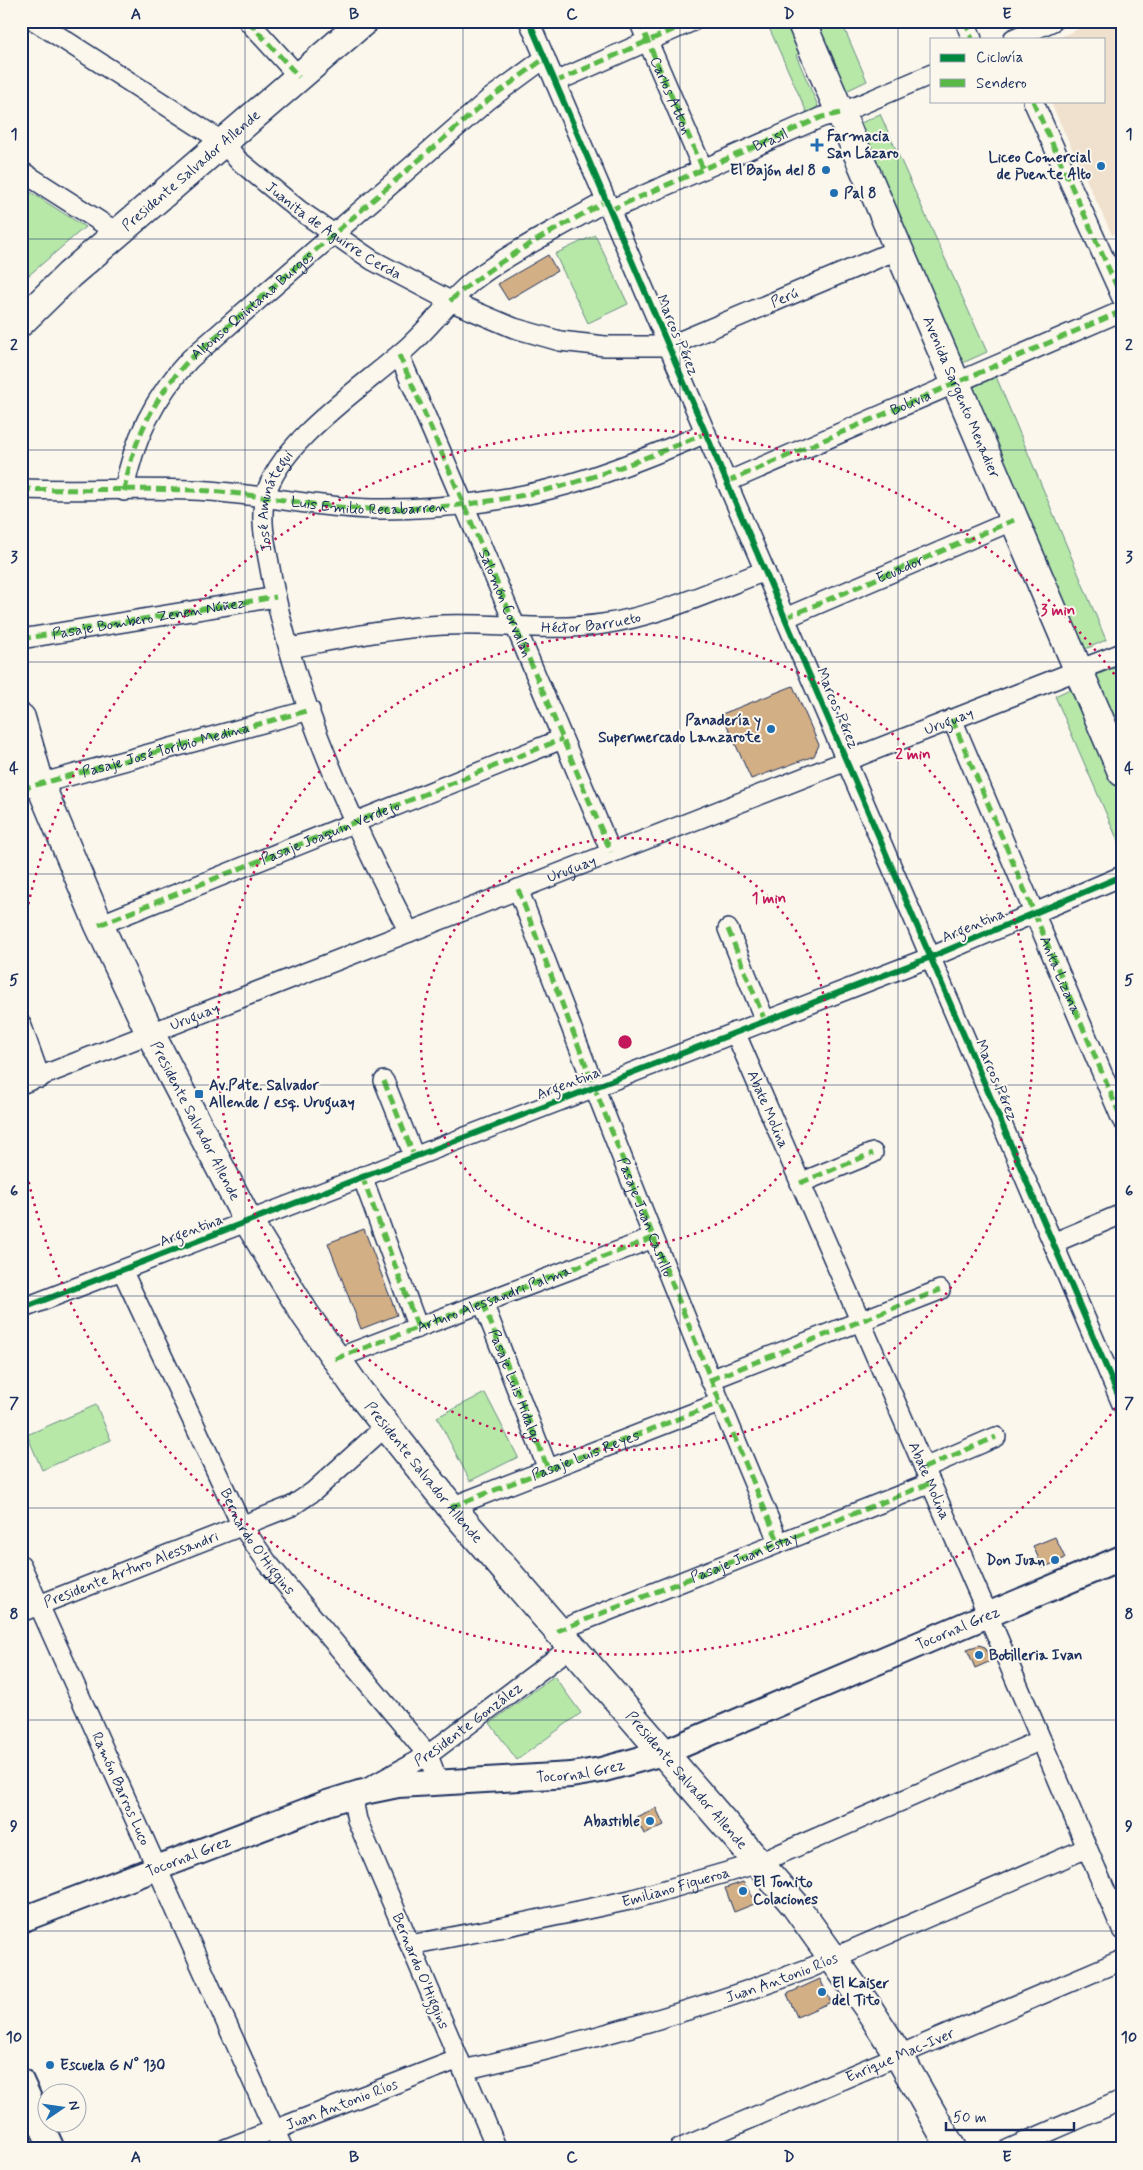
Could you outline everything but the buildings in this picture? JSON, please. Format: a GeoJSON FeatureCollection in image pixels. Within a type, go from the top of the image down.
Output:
{"type":"FeatureCollection","features":[{"type":"Feature","properties":{"kind":"main road","name":"Presidente Salvador Allende"},"geometry":{"type":"LineString","coordinates":[[21,322],[52,290],[364,21]]}},
{"type":"Feature","properties":{"kind":"main road","name":"Avenida Sargento Menadier"},"geometry":{"type":"LineString","coordinates":[[801,21],[1122,772]]}},
{"type":"Feature","properties":{"kind":"main road","name":"Presidente Salvador Allende"},"geometry":{"type":"LineString","coordinates":[[21,718],[31,787],[150,1033],[248,1221],[275,1268],[335,1360],[451,1507],[795,1905],[834,1957],[899,2056],[952,2149]]}},
{"type":"Feature","properties":{"kind":"street"},"geometry":{"type":"LineString","coordinates":[[248,21],[299,77]]}},
{"type":"Feature","properties":{"kind":"street","name":"Marcos Pérez"},"geometry":{"type":"LineString","coordinates":[[529,21],[1122,1404]]}},
{"type":"Feature","properties":{"kind":"street","name":"Carlos Atton"},"geometry":{"type":"LineString","coordinates":[[639,21],[703,169]]}},
{"type":"Feature","properties":{"kind":"street"},"geometry":{"type":"LineString","coordinates":[[555,82],[693,21]]}},
{"type":"Feature","properties":{"kind":"street"},"geometry":{"type":"LineString","coordinates":[[965,21],[972,38]]}},
{"type":"Feature","properties":{"kind":"street"},"geometry":{"type":"LineString","coordinates":[[1015,38],[1053,21]]}},
{"type":"Feature","properties":{"kind":"street","name":"Juanita de Aguirre Cerda"},"geometry":{"type":"LineString","coordinates":[[39,22],[223,142],[238,160],[333,234],[372,260],[450,301],[514,328],[560,341],[605,346],[668,346]]}},
{"type":"Feature","properties":{"kind":"street","name":"Alfonso Quintana Burgos"},"geometry":{"type":"LineString","coordinates":[[124,491],[133,450],[141,430],[152,408],[177,373],[203,347],[488,100],[545,58]]}},
{"type":"Feature","properties":{"kind":"street","name":"Brasil"},"geometry":{"type":"LineString","coordinates":[[608,205],[703,169],[822,117],[840,113],[930,75]]}},
{"type":"Feature","properties":{"kind":"street"},"geometry":{"type":"LineString","coordinates":[[1033,102],[1122,298]]}},
{"type":"Feature","properties":{"kind":"street"},"geometry":{"type":"LineString","coordinates":[[21,171],[118,233]]}},
{"type":"Feature","properties":{"kind":"street","name":"José Amunátegui"},"geometry":{"type":"LineString","coordinates":[[409,932],[355,822],[310,710],[289,648],[276,597],[264,529],[265,497],[275,473],[294,447],[320,421],[399,355],[425,330],[450,301],[473,280],[502,261],[608,205]]}},
{"type":"Feature","properties":{"kind":"street","name":"Perú"},"geometry":{"type":"LineString","coordinates":[[668,346],[898,249]]}},
{"type":"Feature","properties":{"kind":"street","name":"Bolivia"},"geometry":{"type":"LineString","coordinates":[[727,482],[1122,311]]}},
{"type":"Feature","properties":{"kind":"street","name":"Salomón Corvalán"},"geometry":{"type":"LineString","coordinates":[[399,355],[464,503],[514,627],[611,852]]}},
{"type":"Feature","properties":{"kind":"street","name":"Luis Emilio Recabarren"},"geometry":{"type":"LineString","coordinates":[[21,489],[192,490],[372,509],[464,503],[521,495],[572,483],[638,461],[706,433]]}},
{"type":"Feature","properties":{"kind":"street","name":"Ecuador"},"geometry":{"type":"LineString","coordinates":[[785,618],[1014,520]]}},
{"type":"Feature","properties":{"kind":"street","name":"Héctor Barrueto"},"geometry":{"type":"LineString","coordinates":[[289,648],[415,627],[480,625],[582,627],[627,620],[673,606],[765,571]]}},
{"type":"Feature","properties":{"kind":"street","name":"Pasaje Bombero Zenen Núñez"},"geometry":{"type":"LineString","coordinates":[[21,639],[276,597]]}},
{"type":"Feature","properties":{"kind":"street","name":"Uruguay"},"geometry":{"type":"LineString","coordinates":[[21,1084],[1122,653]]}},
{"type":"Feature","properties":{"kind":"street","name":"Pasaje José Toribio Medina"},"geometry":{"type":"LineString","coordinates":[[31,787],[310,710]]}},
{"type":"Feature","properties":{"kind":"street","name":"Anita Lizana"},"geometry":{"type":"LineString","coordinates":[[952,719],[1122,1120]]}},
{"type":"Feature","properties":{"kind":"street","name":"Pasaje Joaquín Verdejo"},"geometry":{"type":"LineString","coordinates":[[99,926],[562,739]]}},
{"type":"Feature","properties":{"kind":"street","name":"Argentina"},"geometry":{"type":"LineString","coordinates":[[21,1309],[931,957],[1122,876]]}},
{"type":"Feature","properties":{"kind":"street","name":"Pasaje Juan Castillo"},"geometry":{"type":"LineString","coordinates":[[518,889],[593,1087],[719,1403],[779,1543]]}},
{"type":"Feature","properties":{"kind":"street"},"geometry":{"type":"LineString","coordinates":[[728,929],[765,1021]]}},
{"type":"Feature","properties":{"kind":"street"},"geometry":{"type":"LineString","coordinates":[[21,1024],[40,1078]]}},
{"type":"Feature","properties":{"kind":"street","name":"Abate Molina"},"geometry":{"type":"LineString","coordinates":[[735,1032],[988,1615],[1122,1930]]}},
{"type":"Feature","properties":{"kind":"street"},"geometry":{"type":"LineString","coordinates":[[384,1081],[414,1156]]}},
{"type":"Feature","properties":{"kind":"street"},"geometry":{"type":"LineString","coordinates":[[800,1182],[873,1153]]}},
{"type":"Feature","properties":{"kind":"street"},"geometry":{"type":"LineString","coordinates":[[362,1176],[418,1328]]}},
{"type":"Feature","properties":{"kind":"street"},"geometry":{"type":"LineString","coordinates":[[1053,1243],[1122,1214]]}},
{"type":"Feature","properties":{"kind":"street","name":"Arturo Alessandri Palma"},"geometry":{"type":"LineString","coordinates":[[335,1360],[654,1238]]}},
{"type":"Feature","properties":{"kind":"street","name":"Bernardo O'Higgins"},"geometry":{"type":"LineString","coordinates":[[122,1270],[242,1526],[267,1562],[428,1755],[438,1782]]}},
{"type":"Feature","properties":{"kind":"street"},"geometry":{"type":"LineString","coordinates":[[710,1380],[940,1290]]}},
{"type":"Feature","properties":{"kind":"street","name":"Pasaje Luis Hidalgo"},"geometry":{"type":"LineString","coordinates":[[483,1303],[548,1469]]}},
{"type":"Feature","properties":{"kind":"street","name":"Pasaje Luis Reyes"},"geometry":{"type":"LineString","coordinates":[[451,1507],[719,1403]]}},
{"type":"Feature","properties":{"kind":"street","name":"Presidente Arturo Alessandri"},"geometry":{"type":"LineString","coordinates":[[21,1612],[292,1506],[307,1497],[386,1426]]}},
{"type":"Feature","properties":{"kind":"street","name":"Pasaje Juan Estay"},"geometry":{"type":"LineString","coordinates":[[564,1639],[928,1476],[996,1437]]}},
{"type":"Feature","properties":{"kind":"street","name":"Tocornal Grez"},"geometry":{"type":"LineString","coordinates":[[21,1920],[328,1803],[359,1793],[398,1785],[571,1775],[609,1768],[663,1753],[1122,1558]]}},
{"type":"Feature","properties":{"kind":"street","name":"Ramón Barros Luco"},"geometry":{"type":"LineString","coordinates":[[21,1565],[283,2149]]}},
{"type":"Feature","properties":{"kind":"street","name":"Presidente González"},"geometry":{"type":"LineString","coordinates":[[359,1793],[428,1755],[564,1639]]}},
{"type":"Feature","properties":{"kind":"street","name":"Emiliano Figueroa"},"geometry":{"type":"LineString","coordinates":[[410,1945],[630,1900],[759,1863],[1041,1740]]}},
{"type":"Feature","properties":{"kind":"street","name":"Bernardo O'Higgins"},"geometry":{"type":"LineString","coordinates":[[359,1793],[354,1805],[355,1813],[497,2149]]}},
{"type":"Feature","properties":{"kind":"street","name":"Juan Antonio Ríos"},"geometry":{"type":"LineString","coordinates":[[224,2149],[461,2065],[578,2042],[690,2010],[769,1983],[1087,1848]]}},
{"type":"Feature","properties":{"kind":"street","name":"Enrique Mac-Iver"},"geometry":{"type":"LineString","coordinates":[[679,2149],[1122,1960]]}},
{"type":"Feature","properties":{"kind":"street"},"geometry":{"type":"LineString","coordinates":[[21,2081],[43,2146]]}},
{"type":"Feature","properties":{"kind":"street"},"geometry":{"type":"LineString","coordinates":[[1009,2149],[1122,2100]]}},
{"type":"Feature","properties":{"kind":"shaded area","name":"Liceo Comercial de Puente Alto"},"geometry":{"type":"Polygon","coordinates":[[[1096,21],[1122,21],[1122,232],[1112,235],[1050,102],[1106,102],[1106,38],[1058,38],[1096,21]]]}},
{"type":"Feature","properties":{"kind":"green space"},"geometry":{"type":"Polygon","coordinates":[[[766,21],[789,21],[802,52],[796,55],[818,106],[808,115],[766,21]]]}},
{"type":"Feature","properties":{"kind":"green space"},"geometry":{"type":"Polygon","coordinates":[[[812,21],[841,21],[867,81],[844,92],[812,21]]]}},
{"type":"Feature","properties":{"kind":"green space"},"geometry":{"type":"Polygon","coordinates":[[[880,114],[987,352],[958,365],[857,125],[880,114]]]}},
{"type":"Feature","properties":{"kind":"green space"},"geometry":{"type":"Polygon","coordinates":[[[21,186],[85,227],[21,282],[21,186]]]}},
{"type":"Feature","properties":{"kind":"green space"},"geometry":{"type":"Polygon","coordinates":[[[595,235],[628,304],[588,323],[555,254],[595,235]]]}},
{"type":"Feature","properties":{"kind":"green space"},"geometry":{"type":"Polygon","coordinates":[[[995,374],[1106,640],[1081,651],[967,388],[995,374]]]}},
{"type":"Feature","properties":{"kind":"green space"},"geometry":{"type":"Polygon","coordinates":[[[1116,667],[1122,679],[1122,745],[1098,689],[1097,675],[1116,667]]]}},
{"type":"Feature","properties":{"kind":"green space"},"geometry":{"type":"Polygon","coordinates":[[[1070,689],[1079,697],[1122,795],[1122,850],[1055,696],[1070,689]]]}},
{"type":"Feature","properties":{"kind":"green space"},"geometry":{"type":"Polygon","coordinates":[[[485,1393],[518,1457],[470,1481],[437,1417],[485,1393]]]}},
{"type":"Feature","properties":{"kind":"green space"},"geometry":{"type":"Polygon","coordinates":[[[96,1405],[111,1440],[42,1470],[27,1435],[96,1405]]]}},
{"type":"Feature","properties":{"kind":"green space"},"geometry":{"type":"Polygon","coordinates":[[[554,1676],[581,1713],[517,1760],[490,1723],[554,1676]]]}},
{"type":"Feature","properties":{"kind":"marked path"},"geometry":{"type":"LineString","coordinates":[[248,21],[299,77]]}},
{"type":"Feature","properties":{"kind":"marked path"},"geometry":{"type":"LineString","coordinates":[[639,21],[703,169]]}},
{"type":"Feature","properties":{"kind":"marked path"},"geometry":{"type":"LineString","coordinates":[[555,82],[693,21]]}},
{"type":"Feature","properties":{"kind":"marked path"},"geometry":{"type":"LineString","coordinates":[[965,21],[972,38]]}},
{"type":"Feature","properties":{"kind":"marked path"},"geometry":{"type":"LineString","coordinates":[[124,491],[133,454],[147,420],[166,388],[190,359],[488,100],[545,58]]}},
{"type":"Feature","properties":{"kind":"marked path"},"geometry":{"type":"LineString","coordinates":[[1033,102],[1122,298]]}},
{"type":"Feature","properties":{"kind":"marked path"},"geometry":{"type":"LineString","coordinates":[[610,210],[822,117],[841,113]]}},
{"type":"Feature","properties":{"kind":"marked path"},"geometry":{"type":"LineString","coordinates":[[450,301],[506,259],[606,201]]}},
{"type":"Feature","properties":{"kind":"marked path"},"geometry":{"type":"LineString","coordinates":[[727,482],[1122,311]]}},
{"type":"Feature","properties":{"kind":"marked path"},"geometry":{"type":"LineString","coordinates":[[399,355],[611,852]]}},
{"type":"Feature","properties":{"kind":"marked path"},"geometry":{"type":"LineString","coordinates":[[21,489],[215,491],[350,508],[427,508],[509,498],[563,486],[619,468],[706,433]]}},
{"type":"Feature","properties":{"kind":"marked path"},"geometry":{"type":"LineString","coordinates":[[785,618],[1014,520]]}},
{"type":"Feature","properties":{"kind":"marked path"},"geometry":{"type":"LineString","coordinates":[[21,639],[276,597]]}},
{"type":"Feature","properties":{"kind":"marked path"},"geometry":{"type":"LineString","coordinates":[[21,789],[310,710]]}},
{"type":"Feature","properties":{"kind":"marked path"},"geometry":{"type":"LineString","coordinates":[[952,719],[1122,1120]]}},
{"type":"Feature","properties":{"kind":"marked path"},"geometry":{"type":"LineString","coordinates":[[99,925],[562,739]]}},
{"type":"Feature","properties":{"kind":"marked path"},"geometry":{"type":"LineString","coordinates":[[518,889],[711,1380],[779,1543]]}},
{"type":"Feature","properties":{"kind":"marked path"},"geometry":{"type":"LineString","coordinates":[[728,929],[765,1021]]}},
{"type":"Feature","properties":{"kind":"marked path"},"geometry":{"type":"LineString","coordinates":[[384,1081],[414,1156]]}},
{"type":"Feature","properties":{"kind":"marked path"},"geometry":{"type":"LineString","coordinates":[[800,1183],[873,1153]]}},
{"type":"Feature","properties":{"kind":"marked path"},"geometry":{"type":"LineString","coordinates":[[362,1176],[418,1328]]}},
{"type":"Feature","properties":{"kind":"marked path"},"geometry":{"type":"LineString","coordinates":[[335,1359],[653,1238]]}},
{"type":"Feature","properties":{"kind":"marked path"},"geometry":{"type":"LineString","coordinates":[[710,1380],[940,1290]]}},
{"type":"Feature","properties":{"kind":"marked path"},"geometry":{"type":"LineString","coordinates":[[483,1303],[548,1469]]}},
{"type":"Feature","properties":{"kind":"marked path"},"geometry":{"type":"LineString","coordinates":[[451,1507],[719,1403]]}},
{"type":"Feature","properties":{"kind":"marked path"},"geometry":{"type":"LineString","coordinates":[[924,1468],[996,1437]]}},
{"type":"Feature","properties":{"kind":"marked path"},"geometry":{"type":"LineString","coordinates":[[557,1631],[931,1483]]}},
{"type":"Feature","properties":{"kind":"cycle path"},"geometry":{"type":"LineString","coordinates":[[529,21],[1122,1404]]}},
{"type":"Feature","properties":{"kind":"cycle path"},"geometry":{"type":"LineString","coordinates":[[21,1309],[931,957],[1122,876]]}},
{"type":"Feature","properties":{"kind":"place","name":"Farmacia San Lázaro"},"geometry":{"type":"Point","coordinates":[817,145]}},
{"type":"Feature","properties":{"kind":"place","name":"Liceo Comercial de Puente Alto"},"geometry":{"type":"Point","coordinates":[1101,166]}},
{"type":"Feature","properties":{"kind":"place","name":"El Bajón del 8"},"geometry":{"type":"Point","coordinates":[826,170]}},
{"type":"Feature","properties":{"kind":"place","name":"Pal 8"},"geometry":{"type":"Point","coordinates":[834,193]}},
{"type":"Feature","properties":{"kind":"place","name":"Panadería y Supermercado Lanzarote"},"geometry":{"type":"Point","coordinates":[771,729]}},
{"type":"Feature","properties":{"kind":"place","name":"Av.Pdte. Salvador Allende / esq. Uruguay"},"geometry":{"type":"Point","coordinates":[199,1094]}},
{"type":"Feature","properties":{"kind":"place","name":"Don Juan"},"geometry":{"type":"Point","coordinates":[1055,1560]}},
{"type":"Feature","properties":{"kind":"place","name":"Botilleria Ivan"},"geometry":{"type":"Point","coordinates":[979,1655]}},
{"type":"Feature","properties":{"kind":"place","name":"Abastible"},"geometry":{"type":"Point","coordinates":[650,1821]}},
{"type":"Feature","properties":{"kind":"place","name":"El Tonito Colaciones"},"geometry":{"type":"Point","coordinates":[743,1891]}},
{"type":"Feature","properties":{"kind":"place","name":"El Kaiser del Tito"},"geometry":{"type":"Point","coordinates":[822,1992]}},
{"type":"Feature","properties":{"kind":"place","name":"Escuela G N° 130"},"geometry":{"type":"Point","coordinates":[50,2065]}}]}
